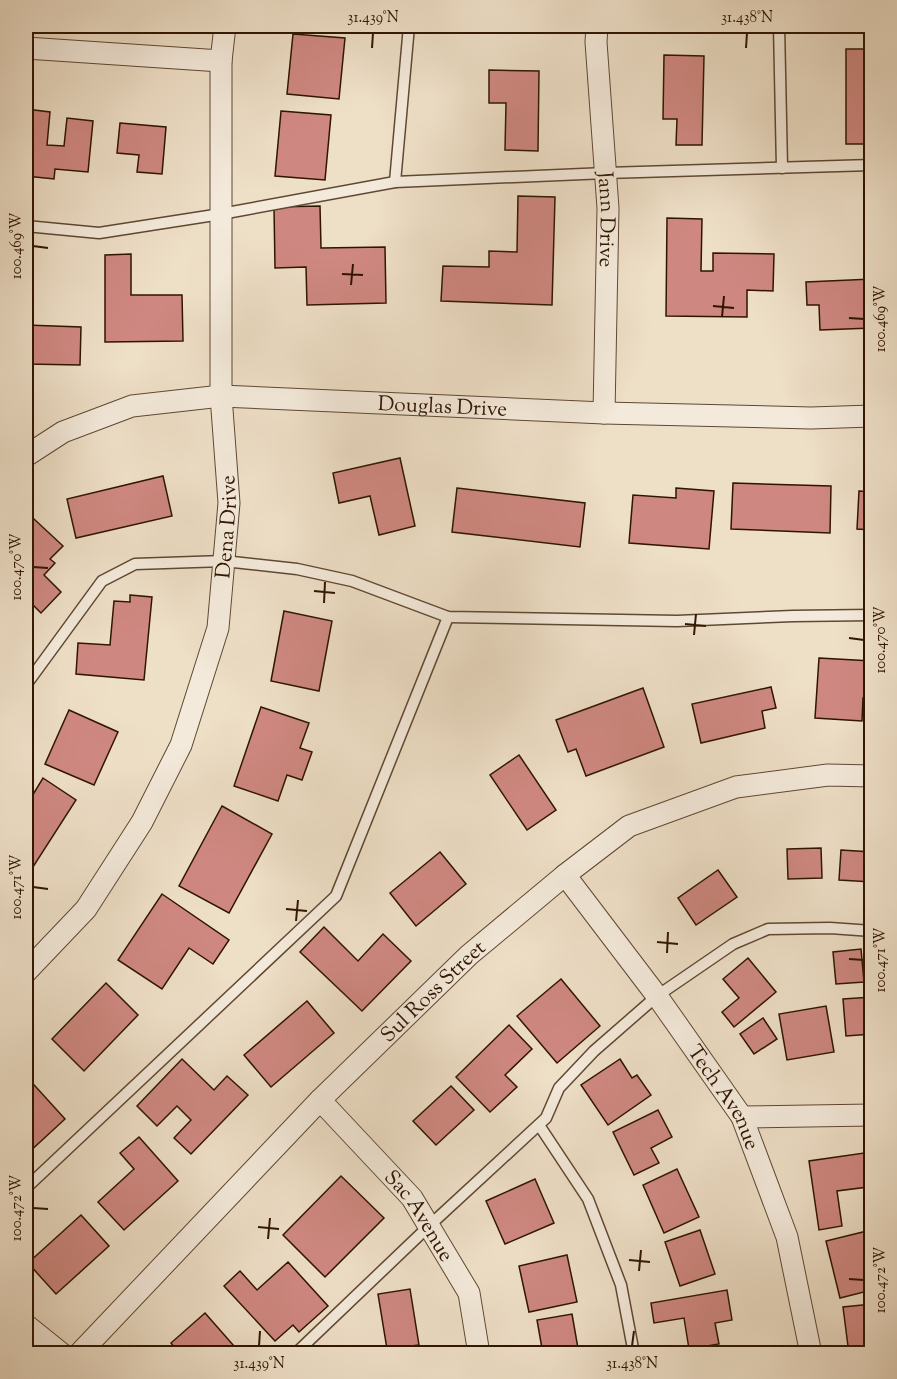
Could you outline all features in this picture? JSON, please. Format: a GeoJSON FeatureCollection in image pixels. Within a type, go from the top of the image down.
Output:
{"type":"FeatureCollection","features":[{"type":"Feature","properties":{"kind":"street","name":"Dena Drive"},"geometry":{"type":"LineString","coordinates":[[26,972],[86,909],[142,822],[181,746],[218,628],[229,503],[221,396],[221,62],[225,26]]}},
{"type":"Feature","properties":{"kind":"street","name":"Jann Drive"},"geometry":{"type":"LineString","coordinates":[[597,26],[596,42],[608,208],[604,413]]}},
{"type":"Feature","properties":{"kind":"street"},"geometry":{"type":"LineString","coordinates":[[26,48],[221,62]]}},
{"type":"Feature","properties":{"kind":"street","name":"Douglas Drive"},"geometry":{"type":"LineString","coordinates":[[26,456],[63,432],[132,406],[221,396],[604,413],[810,418],[872,416]]}},
{"type":"Feature","properties":{"kind":"street","name":"Sul Ross Street"},"geometry":{"type":"LineString","coordinates":[[79,1353],[320,1100],[469,955],[565,875],[629,826],[736,787],[828,775],[872,776]]}},
{"type":"Feature","properties":{"kind":"street","name":"Tech Avenue"},"geometry":{"type":"LineString","coordinates":[[565,875],[657,996],[742,1118],[787,1237],[811,1353]]}},
{"type":"Feature","properties":{"kind":"street","name":"Sac Avenue"},"geometry":{"type":"LineString","coordinates":[[320,1100],[412,1197],[470,1293],[479,1353]]}},
{"type":"Feature","properties":{"kind":"street"},"geometry":{"type":"LineString","coordinates":[[742,1118],[872,1115]]}},
{"type":"Feature","properties":{"kind":"street"},"geometry":{"type":"LineString","coordinates":[[26,1325],[62,1353]]}},
{"type":"Feature","properties":{"kind":"lane"},"geometry":{"type":"LineString","coordinates":[[395,182],[409,26]]}},
{"type":"Feature","properties":{"kind":"lane"},"geometry":{"type":"LineString","coordinates":[[779,26],[782,168]]}},
{"type":"Feature","properties":{"kind":"lane"},"geometry":{"type":"LineString","coordinates":[[26,226],[99,233],[221,214],[395,182],[872,165]]}},
{"type":"Feature","properties":{"kind":"lane"},"geometry":{"type":"LineString","coordinates":[[26,685],[102,581],[135,564],[224,561],[297,569],[352,581],[448,617],[677,621],[872,615]]}},
{"type":"Feature","properties":{"kind":"lane"},"geometry":{"type":"LineString","coordinates":[[26,1188],[336,896],[448,617]]}},
{"type":"Feature","properties":{"kind":"lane"},"geometry":{"type":"LineString","coordinates":[[295,1353],[539,1125],[546,1118],[559,1088],[594,1051],[657,996],[733,944],[768,929],[830,928],[872,931]]}},
{"type":"Feature","properties":{"kind":"lane"},"geometry":{"type":"LineString","coordinates":[[539,1125],[588,1199],[621,1285],[634,1353]]}},
{"type":"Feature","properties":{"kind":"building"},"geometry":{"type":"Polygon","coordinates":[[[488,26],[519,26],[520,29],[488,30],[488,26]]]}},
{"type":"Feature","properties":{"kind":"building"},"geometry":{"type":"Polygon","coordinates":[[[293,34],[345,38],[339,99],[287,94],[293,34]]]}},
{"type":"Feature","properties":{"kind":"building"},"geometry":{"type":"Polygon","coordinates":[[[846,49],[872,49],[872,144],[846,144],[846,49]]]}},
{"type":"Feature","properties":{"kind":"building"},"geometry":{"type":"Polygon","coordinates":[[[664,55],[704,56],[702,145],[676,145],[677,119],[663,119],[664,55]]]}},
{"type":"Feature","properties":{"kind":"building"},"geometry":{"type":"Polygon","coordinates":[[[489,70],[539,71],[538,151],[505,150],[506,103],[489,103],[489,70]]]}},
{"type":"Feature","properties":{"kind":"building"},"geometry":{"type":"Polygon","coordinates":[[[26,109],[50,112],[47,145],[64,146],[67,118],[93,121],[88,172],[55,169],[54,179],[26,176],[26,109]]]}},
{"type":"Feature","properties":{"kind":"building"},"geometry":{"type":"Polygon","coordinates":[[[281,111],[331,115],[325,180],[275,176],[281,111]]]}},
{"type":"Feature","properties":{"kind":"building"},"geometry":{"type":"Polygon","coordinates":[[[120,123],[166,127],[162,174],[137,172],[139,155],[117,153],[120,123]]]}},
{"type":"Feature","properties":{"kind":"building"},"geometry":{"type":"Polygon","coordinates":[[[518,196],[555,197],[552,305],[441,301],[443,266],[489,267],[489,251],[517,252],[518,196]]]}},
{"type":"Feature","properties":{"kind":"building"},"geometry":{"type":"Polygon","coordinates":[[[320,206],[321,248],[385,247],[386,303],[307,305],[306,267],[275,268],[274,207],[320,206]]]}},
{"type":"Feature","properties":{"kind":"building"},"geometry":{"type":"Polygon","coordinates":[[[667,218],[702,219],[701,271],[713,271],[713,253],[774,254],[773,291],[747,290],[747,317],[666,316],[667,218]]]}},
{"type":"Feature","properties":{"kind":"building"},"geometry":{"type":"Polygon","coordinates":[[[131,254],[131,295],[182,295],[183,341],[105,342],[105,255],[131,254]]]}},
{"type":"Feature","properties":{"kind":"building"},"geometry":{"type":"Polygon","coordinates":[[[872,279],[872,328],[820,330],[819,305],[807,305],[806,282],[872,279]]]}},
{"type":"Feature","properties":{"kind":"building"},"geometry":{"type":"Polygon","coordinates":[[[26,325],[81,327],[80,365],[26,364],[26,325]]]}},
{"type":"Feature","properties":{"kind":"building"},"geometry":{"type":"Polygon","coordinates":[[[400,458],[415,526],[379,535],[370,496],[339,503],[333,473],[400,458]]]}},
{"type":"Feature","properties":{"kind":"building"},"geometry":{"type":"Polygon","coordinates":[[[163,476],[172,516],[76,538],[67,499],[163,476]]]}},
{"type":"Feature","properties":{"kind":"building"},"geometry":{"type":"Polygon","coordinates":[[[733,483],[831,486],[830,533],[731,529],[733,483]]]}},
{"type":"Feature","properties":{"kind":"building"},"geometry":{"type":"Polygon","coordinates":[[[457,488],[585,503],[580,547],[452,532],[457,488]]]}},
{"type":"Feature","properties":{"kind":"building"},"geometry":{"type":"Polygon","coordinates":[[[676,488],[714,491],[709,549],[629,543],[633,495],[676,498],[676,488]]]}},
{"type":"Feature","properties":{"kind":"building"},"geometry":{"type":"Polygon","coordinates":[[[859,491],[872,492],[872,530],[857,529],[859,491]]]}},
{"type":"Feature","properties":{"kind":"building"},"geometry":{"type":"Polygon","coordinates":[[[34,519],[63,546],[50,559],[55,563],[44,575],[61,592],[41,613],[26,598],[26,527],[34,519]]]}},
{"type":"Feature","properties":{"kind":"building"},"geometry":{"type":"Polygon","coordinates":[[[130,595],[152,597],[144,680],[76,674],[78,643],[110,645],[114,601],[130,602],[130,595]]]}},
{"type":"Feature","properties":{"kind":"building"},"geometry":{"type":"Polygon","coordinates":[[[284,611],[332,621],[319,691],[271,681],[284,611]]]}},
{"type":"Feature","properties":{"kind":"building"},"geometry":{"type":"Polygon","coordinates":[[[819,658],[872,661],[872,698],[863,698],[862,721],[815,718],[819,658]]]}},
{"type":"Feature","properties":{"kind":"building"},"geometry":{"type":"Polygon","coordinates":[[[771,687],[776,708],[762,711],[765,728],[701,743],[692,704],[771,687]]]}},
{"type":"Feature","properties":{"kind":"building"},"geometry":{"type":"Polygon","coordinates":[[[643,688],[664,747],[586,776],[576,749],[568,752],[556,720],[643,688]]]}},
{"type":"Feature","properties":{"kind":"building"},"geometry":{"type":"Polygon","coordinates":[[[261,707],[309,723],[300,748],[312,752],[302,780],[287,775],[278,801],[234,786],[261,707]]]}},
{"type":"Feature","properties":{"kind":"building"},"geometry":{"type":"Polygon","coordinates":[[[69,710],[118,732],[94,785],[45,764],[69,710]]]}},
{"type":"Feature","properties":{"kind":"building"},"geometry":{"type":"Polygon","coordinates":[[[519,755],[556,810],[527,830],[490,775],[519,755]]]}},
{"type":"Feature","properties":{"kind":"building"},"geometry":{"type":"Polygon","coordinates":[[[43,778],[76,800],[33,867],[26,862],[26,806],[43,778]]]}},
{"type":"Feature","properties":{"kind":"building"},"geometry":{"type":"Polygon","coordinates":[[[222,806],[272,834],[229,913],[179,886],[222,806]]]}},
{"type":"Feature","properties":{"kind":"building"},"geometry":{"type":"Polygon","coordinates":[[[821,848],[822,878],[788,879],[787,849],[821,848]]]}},
{"type":"Feature","properties":{"kind":"building"},"geometry":{"type":"Polygon","coordinates":[[[841,850],[872,852],[872,882],[839,880],[841,850]]]}},
{"type":"Feature","properties":{"kind":"building"},"geometry":{"type":"Polygon","coordinates":[[[440,852],[466,884],[416,926],[390,893],[440,852]]]}},
{"type":"Feature","properties":{"kind":"building"},"geometry":{"type":"Polygon","coordinates":[[[718,870],[737,897],[696,925],[678,898],[718,870]]]}},
{"type":"Feature","properties":{"kind":"building"},"geometry":{"type":"Polygon","coordinates":[[[162,894],[229,940],[213,964],[189,948],[162,989],[118,960],[162,894]]]}},
{"type":"Feature","properties":{"kind":"building"},"geometry":{"type":"Polygon","coordinates":[[[324,927],[358,961],[383,934],[411,961],[362,1011],[300,952],[324,927]]]}},
{"type":"Feature","properties":{"kind":"building"},"geometry":{"type":"Polygon","coordinates":[[[861,949],[864,982],[836,984],[833,952],[861,949]]]}},
{"type":"Feature","properties":{"kind":"building"},"geometry":{"type":"Polygon","coordinates":[[[748,958],[776,992],[734,1027],[722,1012],[739,998],[723,979],[748,958]]]}},
{"type":"Feature","properties":{"kind":"building"},"geometry":{"type":"Polygon","coordinates":[[[561,979],[600,1026],[557,1063],[517,1016],[561,979]]]}},
{"type":"Feature","properties":{"kind":"building"},"geometry":{"type":"Polygon","coordinates":[[[106,983],[138,1015],[84,1071],[52,1039],[106,983]]]}},
{"type":"Feature","properties":{"kind":"building"},"geometry":{"type":"Polygon","coordinates":[[[872,997],[872,1034],[846,1036],[843,999],[872,997]]]}},
{"type":"Feature","properties":{"kind":"building"},"geometry":{"type":"Polygon","coordinates":[[[307,1001],[334,1033],[271,1087],[244,1055],[307,1001]]]}},
{"type":"Feature","properties":{"kind":"building"},"geometry":{"type":"Polygon","coordinates":[[[826,1006],[834,1052],[787,1060],[779,1014],[826,1006]]]}},
{"type":"Feature","properties":{"kind":"building"},"geometry":{"type":"Polygon","coordinates":[[[763,1018],[777,1039],[754,1054],[740,1034],[763,1018]]]}},
{"type":"Feature","properties":{"kind":"building"},"geometry":{"type":"Polygon","coordinates":[[[509,1025],[532,1049],[505,1075],[517,1087],[490,1112],[456,1077],[509,1025]]]}},
{"type":"Feature","properties":{"kind":"building"},"geometry":{"type":"Polygon","coordinates":[[[182,1059],[214,1090],[227,1076],[248,1095],[191,1154],[174,1138],[191,1120],[177,1106],[157,1126],[137,1106],[182,1059]]]}},
{"type":"Feature","properties":{"kind":"building"},"geometry":{"type":"Polygon","coordinates":[[[620,1059],[632,1078],[637,1075],[651,1095],[608,1125],[581,1085],[620,1059]]]}},
{"type":"Feature","properties":{"kind":"building"},"geometry":{"type":"Polygon","coordinates":[[[26,1076],[65,1119],[28,1153],[26,1150],[26,1076]]]}},
{"type":"Feature","properties":{"kind":"building"},"geometry":{"type":"Polygon","coordinates":[[[451,1086],[474,1110],[436,1145],[413,1121],[451,1086]]]}},
{"type":"Feature","properties":{"kind":"building"},"geometry":{"type":"Polygon","coordinates":[[[658,1110],[672,1137],[651,1148],[659,1163],[634,1175],[613,1132],[658,1110]]]}},
{"type":"Feature","properties":{"kind":"building"},"geometry":{"type":"Polygon","coordinates":[[[139,1137],[178,1181],[124,1230],[98,1202],[134,1169],[120,1153],[139,1137]]]}},
{"type":"Feature","properties":{"kind":"building"},"geometry":{"type":"Polygon","coordinates":[[[864,1153],[868,1187],[837,1191],[842,1226],[819,1230],[809,1161],[864,1153]]]}},
{"type":"Feature","properties":{"kind":"building"},"geometry":{"type":"Polygon","coordinates":[[[677,1169],[699,1217],[664,1233],[643,1185],[677,1169]]]}},
{"type":"Feature","properties":{"kind":"building"},"geometry":{"type":"Polygon","coordinates":[[[341,1176],[384,1218],[325,1277],[283,1235],[341,1176]]]}},
{"type":"Feature","properties":{"kind":"building"},"geometry":{"type":"Polygon","coordinates":[[[535,1179],[554,1223],[505,1244],[486,1201],[535,1179]]]}},
{"type":"Feature","properties":{"kind":"building"},"geometry":{"type":"Polygon","coordinates":[[[81,1215],[109,1246],[56,1294],[28,1263],[81,1215]]]}},
{"type":"Feature","properties":{"kind":"building"},"geometry":{"type":"Polygon","coordinates":[[[700,1230],[715,1274],[680,1286],[665,1242],[700,1230]]]}},
{"type":"Feature","properties":{"kind":"building"},"geometry":{"type":"Polygon","coordinates":[[[867,1231],[872,1251],[872,1290],[840,1298],[826,1241],[867,1231]]]}},
{"type":"Feature","properties":{"kind":"building"},"geometry":{"type":"Polygon","coordinates":[[[567,1255],[577,1302],[529,1312],[519,1266],[567,1255]]]}},
{"type":"Feature","properties":{"kind":"building"},"geometry":{"type":"Polygon","coordinates":[[[288,1262],[328,1306],[299,1332],[293,1325],[275,1341],[224,1286],[240,1271],[257,1290],[288,1262]]]}},
{"type":"Feature","properties":{"kind":"building"},"geometry":{"type":"Polygon","coordinates":[[[410,1289],[419,1345],[387,1349],[378,1294],[410,1289]]]}},
{"type":"Feature","properties":{"kind":"building"},"geometry":{"type":"Polygon","coordinates":[[[727,1290],[732,1320],[715,1323],[719,1344],[689,1349],[684,1318],[654,1323],[651,1303],[727,1290]]]}},
{"type":"Feature","properties":{"kind":"building"},"geometry":{"type":"Polygon","coordinates":[[[872,1304],[872,1352],[849,1354],[843,1307],[872,1304]]]}},
{"type":"Feature","properties":{"kind":"building"},"geometry":{"type":"Polygon","coordinates":[[[205,1313],[241,1354],[180,1354],[171,1343],[205,1313]]]}},
{"type":"Feature","properties":{"kind":"building"},"geometry":{"type":"Polygon","coordinates":[[[572,1314],[579,1354],[543,1354],[537,1320],[572,1314]]]}},
{"type":"Feature","properties":{"kind":"building"},"geometry":{"type":"Polygon","coordinates":[[[738,1350],[739,1354],[706,1354],[706,1353],[738,1350]]]}}]}
